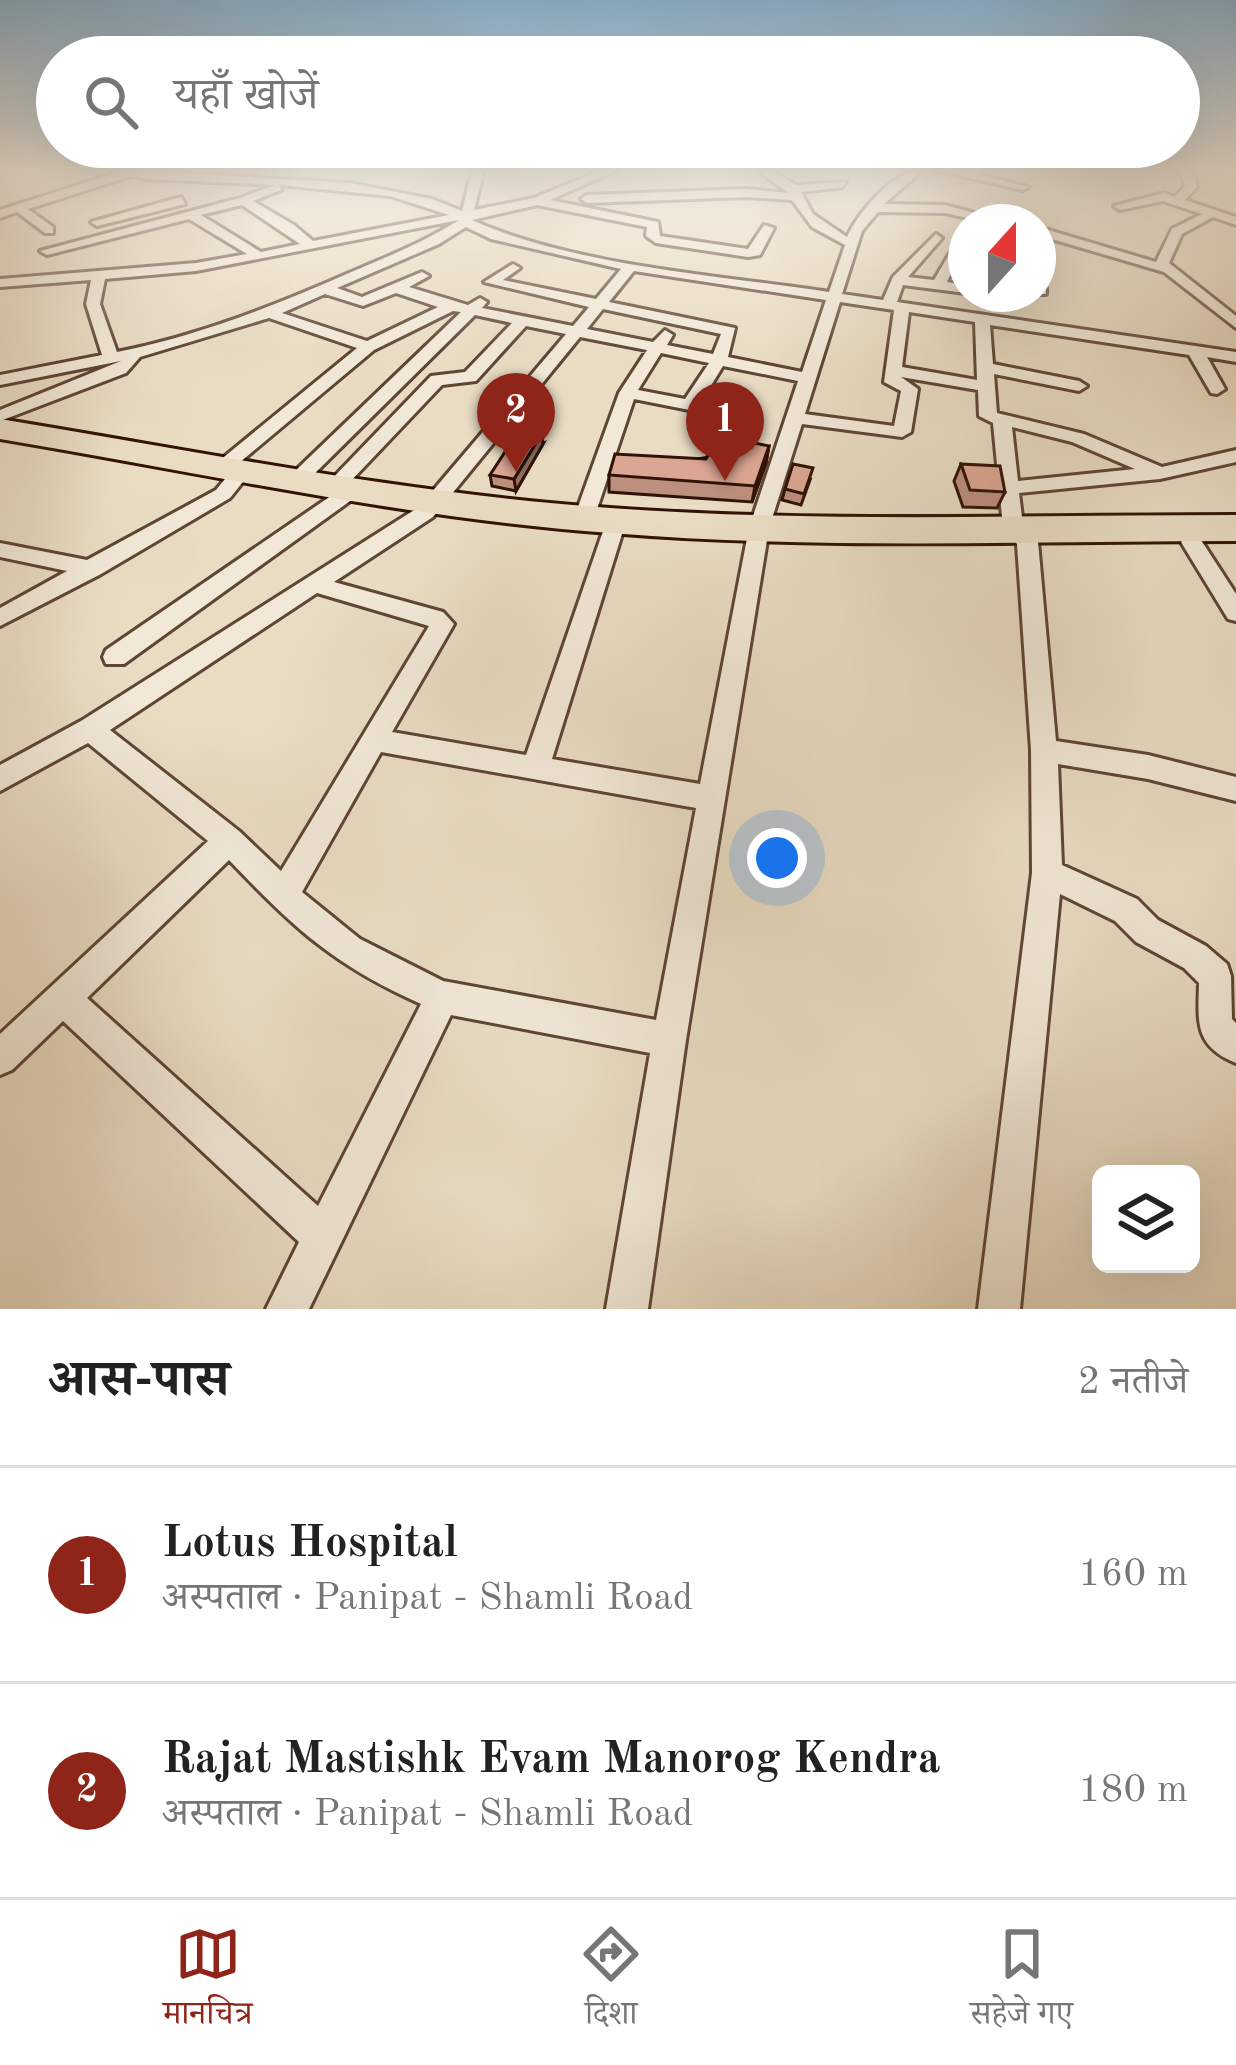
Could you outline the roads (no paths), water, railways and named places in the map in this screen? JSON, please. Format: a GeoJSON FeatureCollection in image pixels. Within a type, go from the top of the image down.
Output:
{"type":"FeatureCollection","features":[{"type":"Feature","properties":{"kind":"highway"},"geometry":{"type":"LineString","coordinates":[[0,429],[431,506],[598,526],[758,534],[1020,535],[1236,528]]}},
{"type":"Feature","properties":{"kind":"highway"},"geometry":{"type":"LineString","coordinates":[[0,443],[236,471]]}},
{"type":"Feature","properties":{"kind":"highway"},"geometry":{"type":"LineString","coordinates":[[1020,535],[1236,542]]}},
{"type":"Feature","properties":{"kind":"street"},"geometry":{"type":"LineString","coordinates":[[47,251],[127,231]]}},
{"type":"Feature","properties":{"kind":"street"},"geometry":{"type":"LineString","coordinates":[[218,231],[259,256]]}},
{"type":"Feature","properties":{"kind":"street"},"geometry":{"type":"LineString","coordinates":[[293,231],[311,247]]}},
{"type":"Feature","properties":{"kind":"street"},"geometry":{"type":"LineString","coordinates":[[0,283],[259,256],[392,231]]}},
{"type":"Feature","properties":{"kind":"street"},"geometry":{"type":"LineString","coordinates":[[0,380],[139,353],[269,313],[434,241],[446,231]]}},
{"type":"Feature","properties":{"kind":"street"},"geometry":{"type":"LineString","coordinates":[[483,231],[535,247],[631,266],[1236,357]]}},
{"type":"Feature","properties":{"kind":"street"},"geometry":{"type":"LineString","coordinates":[[653,231],[656,239],[748,253],[755,252],[766,231]]}},
{"type":"Feature","properties":{"kind":"street"},"geometry":{"type":"LineString","coordinates":[[822,231],[853,243]]}},
{"type":"Feature","properties":{"kind":"street"},"geometry":{"type":"LineString","coordinates":[[627,1309],[758,534],[856,231]]}},
{"type":"Feature","properties":{"kind":"street"},"geometry":{"type":"LineString","coordinates":[[1163,268],[1171,237],[1181,231]]}},
{"type":"Feature","properties":{"kind":"street"},"geometry":{"type":"LineString","coordinates":[[1056,236],[1163,268],[1236,323]]}},
{"type":"Feature","properties":{"kind":"street"},"geometry":{"type":"LineString","coordinates":[[794,418],[902,432],[910,391],[892,384],[898,280],[936,238]]}},
{"type":"Feature","properties":{"kind":"street"},"geometry":{"type":"LineString","coordinates":[[0,779],[90,729],[431,506],[631,266]]}},
{"type":"Feature","properties":{"kind":"street"},"geometry":{"type":"LineString","coordinates":[[513,268],[491,280],[730,331],[719,359],[690,405]]}},
{"type":"Feature","properties":{"kind":"street"},"geometry":{"type":"LineString","coordinates":[[940,281],[948,268]]}},
{"type":"Feature","properties":{"kind":"street"},"geometry":{"type":"LineString","coordinates":[[99,276],[93,304],[111,358]]}},
{"type":"Feature","properties":{"kind":"street"},"geometry":{"type":"LineString","coordinates":[[326,289],[363,302],[422,276]]}},
{"type":"Feature","properties":{"kind":"street"},"geometry":{"type":"LineString","coordinates":[[898,280],[948,281]]}},
{"type":"Feature","properties":{"kind":"street"},"geometry":{"type":"LineString","coordinates":[[940,281],[948,283]]}},
{"type":"Feature","properties":{"kind":"street"},"geometry":{"type":"LineString","coordinates":[[334,486],[471,310],[500,285]]}},
{"type":"Feature","properties":{"kind":"street"},"geometry":{"type":"LineString","coordinates":[[397,288],[451,306],[808,378]]}},
{"type":"Feature","properties":{"kind":"street"},"geometry":{"type":"LineString","coordinates":[[0,618],[223,494],[236,471],[368,347],[451,306]]}},
{"type":"Feature","properties":{"kind":"street"},"geometry":{"type":"LineString","coordinates":[[269,313],[368,347]]}},
{"type":"Feature","properties":{"kind":"street"},"geometry":{"type":"LineString","coordinates":[[982,319],[986,414],[1078,438],[1160,473]]}},
{"type":"Feature","properties":{"kind":"street"},"geometry":{"type":"LineString","coordinates":[[116,657],[334,486],[437,380],[470,377],[523,320]]}},
{"type":"Feature","properties":{"kind":"street"},"geometry":{"type":"LineString","coordinates":[[536,769],[628,393],[674,321]]}},
{"type":"Feature","properties":{"kind":"street"},"geometry":{"type":"LineString","coordinates":[[0,416],[120,370],[139,353]]}},
{"type":"Feature","properties":{"kind":"street"},"geometry":{"type":"LineString","coordinates":[[1196,353],[1217,389]]}},
{"type":"Feature","properties":{"kind":"street"},"geometry":{"type":"LineString","coordinates":[[894,371],[1079,386]]}},
{"type":"Feature","properties":{"kind":"street"},"geometry":{"type":"LineString","coordinates":[[628,393],[745,416]]}},
{"type":"Feature","properties":{"kind":"street"},"geometry":{"type":"LineString","coordinates":[[999,1309],[1047,873],[1045,750],[1020,535],[1007,488],[1002,421]]}},
{"type":"Feature","properties":{"kind":"street"},"geometry":{"type":"LineString","coordinates":[[1007,488],[1050,488],[1160,473],[1236,456]]}},
{"type":"Feature","properties":{"kind":"street"},"geometry":{"type":"LineString","coordinates":[[1192,542],[1236,613]]}},
{"type":"Feature","properties":{"kind":"street"},"geometry":{"type":"LineString","coordinates":[[0,550],[93,569]]}},
{"type":"Feature","properties":{"kind":"street"},"geometry":{"type":"LineString","coordinates":[[281,897],[442,622],[314,584]]}},
{"type":"Feature","properties":{"kind":"street"},"geometry":{"type":"LineString","coordinates":[[90,729],[229,840],[281,897],[349,950],[442,998],[669,1040]]}},
{"type":"Feature","properties":{"kind":"street"},"geometry":{"type":"LineString","coordinates":[[374,740],[714,799]]}},
{"type":"Feature","properties":{"kind":"street"},"geometry":{"type":"LineString","coordinates":[[1045,750],[1148,766],[1236,789]]}},
{"type":"Feature","properties":{"kind":"street"},"geometry":{"type":"LineString","coordinates":[[0,1058],[229,840]]}},
{"type":"Feature","properties":{"kind":"street"},"geometry":{"type":"LineString","coordinates":[[1047,873],[1126,910],[1154,937],[1204,963],[1215,976],[1215,1027],[1236,1046]]}},
{"type":"Feature","properties":{"kind":"street"},"geometry":{"type":"LineString","coordinates":[[287,1309],[442,998]]}},
{"type":"Feature","properties":{"kind":"street"},"geometry":{"type":"LineString","coordinates":[[64,1000],[324,1238]]}},
{"type":"Feature","properties":{"kind":"place","name":"Rajat Mastishk Evam Manorog Kendra"},"geometry":{"type":"Point","coordinates":[516,472]}},
{"type":"Feature","properties":{"kind":"place","name":"Lotus Hospital"},"geometry":{"type":"Point","coordinates":[725,481]}}]}
